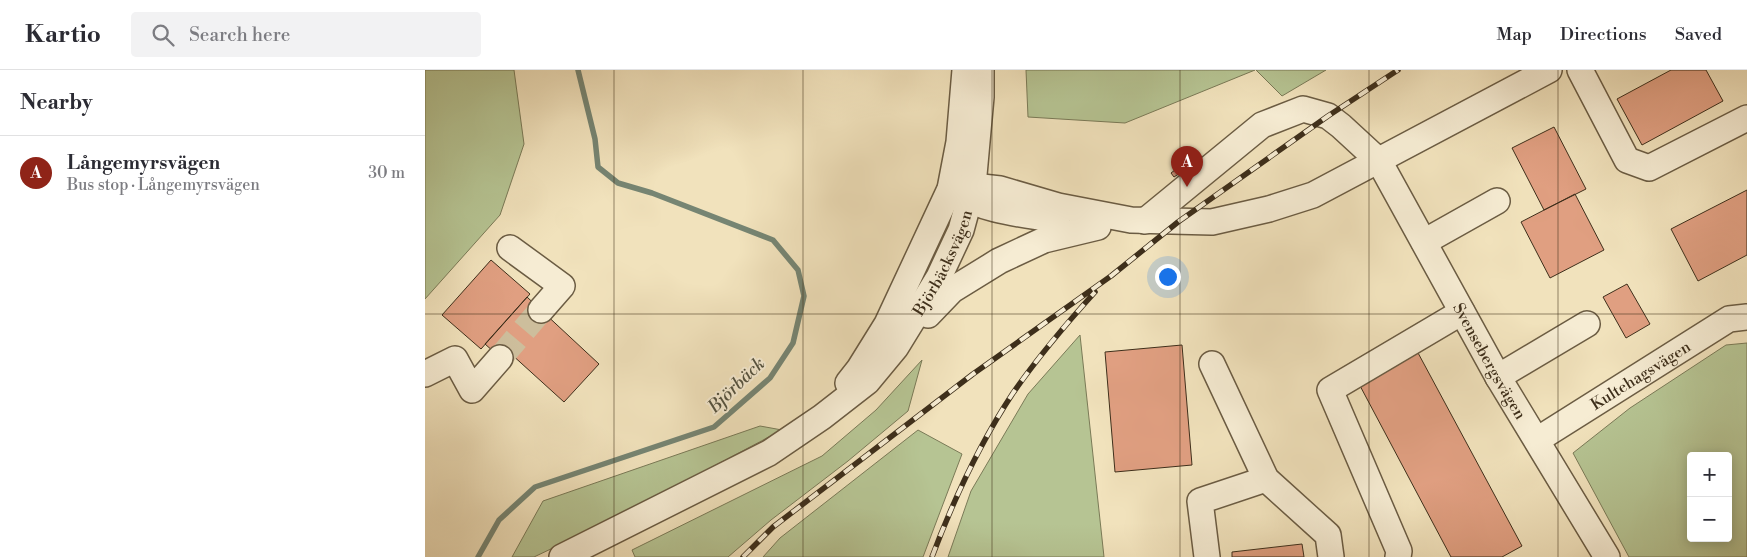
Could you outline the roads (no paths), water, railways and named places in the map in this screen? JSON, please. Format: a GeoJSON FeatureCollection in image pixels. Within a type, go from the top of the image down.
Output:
{"type":"FeatureCollection","features":[{"type":"Feature","properties":{"kind":"street","name":"Björbäcksvägen"},"geometry":{"type":"LineString","coordinates":[[822,417],[859,369],[964,192],[959,142],[965,70]]}},
{"type":"Feature","properties":{"kind":"street","name":"Björbäcksvägen"},"geometry":{"type":"LineString","coordinates":[[562,557],[769,453],[822,417],[867,382],[897,347],[939,277],[961,230],[964,192],[981,97],[981,70]]}},
{"type":"Feature","properties":{"kind":"street"},"geometry":{"type":"LineString","coordinates":[[897,347],[952,290],[999,261],[1044,240],[1098,227],[1138,221],[1212,222],[1269,209],[1313,196],[1549,70]]}},
{"type":"Feature","properties":{"kind":"street"},"geometry":{"type":"LineString","coordinates":[[1580,70],[1627,160],[1649,168],[1747,118]]}},
{"type":"Feature","properties":{"kind":"street","name":"Svensebergsvägen"},"geometry":{"type":"LineString","coordinates":[[1138,221],[1262,125],[1303,109],[1327,116],[1341,126],[1379,161],[1499,377],[1601,554]]}},
{"type":"Feature","properties":{"kind":"street"},"geometry":{"type":"LineString","coordinates":[[964,192],[999,189],[1058,206],[1138,221]]}},
{"type":"Feature","properties":{"kind":"street"},"geometry":{"type":"LineString","coordinates":[[964,192],[995,209],[1098,227]]}},
{"type":"Feature","properties":{"kind":"street"},"geometry":{"type":"LineString","coordinates":[[1424,242],[1497,201]]}},
{"type":"Feature","properties":{"kind":"street"},"geometry":{"type":"LineString","coordinates":[[510,248],[561,286],[541,310]]}},
{"type":"Feature","properties":{"kind":"street"},"geometry":{"type":"LineString","coordinates":[[1398,557],[1399,551],[1330,390],[1463,312]]}},
{"type":"Feature","properties":{"kind":"street","name":"Kultehagsvägen"},"geometry":{"type":"LineString","coordinates":[[1537,440],[1729,319],[1747,317]]}},
{"type":"Feature","properties":{"kind":"street"},"geometry":{"type":"LineString","coordinates":[[1499,377],[1587,324]]}},
{"type":"Feature","properties":{"kind":"street"},"geometry":{"type":"LineString","coordinates":[[425,374],[455,359],[472,390],[500,358]]}},
{"type":"Feature","properties":{"kind":"street"},"geometry":{"type":"LineString","coordinates":[[1212,364],[1266,479],[1328,535],[1331,557]]}},
{"type":"Feature","properties":{"kind":"street"},"geometry":{"type":"LineString","coordinates":[[1207,557],[1200,501],[1266,479]]}},
{"type":"Feature","properties":{"kind":"waterway","name":"Björbäck"},"geometry":{"type":"LineString","coordinates":[[478,557],[499,520],[535,487],[714,427],[770,378],[793,343],[804,296],[798,270],[773,240],[652,193],[618,183],[598,167],[595,139],[578,70]]}},
{"type":"Feature","properties":{"kind":"tunnel"},"geometry":{"type":"LineString","coordinates":[[500,358],[541,310]]}},
{"type":"Feature","properties":{"kind":"railway"},"geometry":{"type":"LineString","coordinates":[[743,557],[773,527],[973,374],[1111,276],[1178,222],[1328,116],[1398,70]]}},
{"type":"Feature","properties":{"kind":"railway"},"geometry":{"type":"LineString","coordinates":[[932,557],[968,473],[1001,412],[1042,354],[1095,292]]}},
{"type":"Feature","properties":{"kind":"place","name":"Långemyrsvägen"},"geometry":{"type":"Point","coordinates":[1187,187]}}]}
